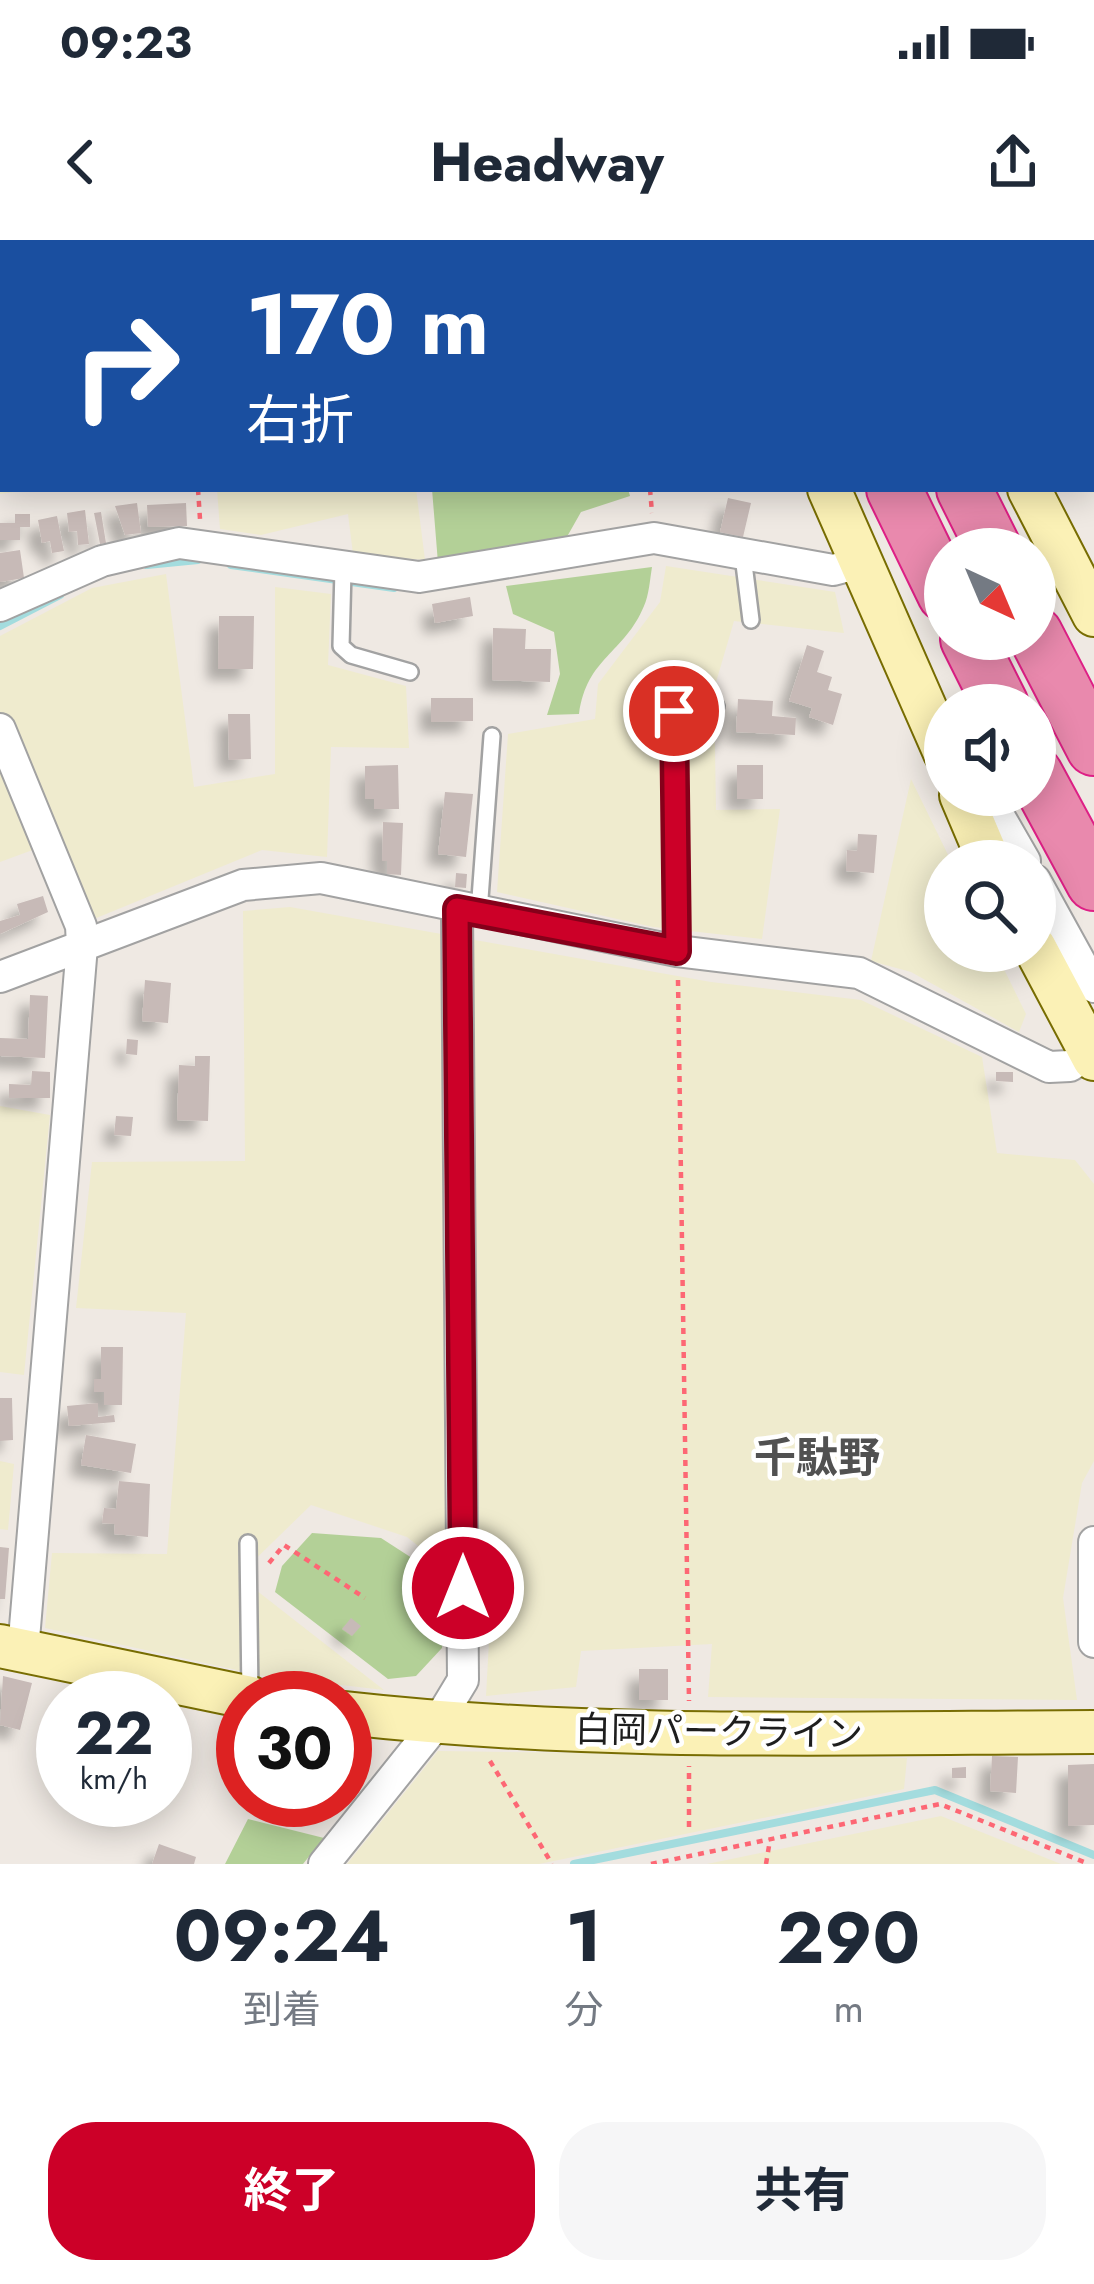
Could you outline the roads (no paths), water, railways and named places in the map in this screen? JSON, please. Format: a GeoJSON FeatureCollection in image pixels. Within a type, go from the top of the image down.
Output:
{"type":"FeatureCollection","features":[{"type":"Feature","properties":{"kind":"highway"},"geometry":{"type":"LineString","coordinates":[[895,492],[924,551]]}},
{"type":"Feature","properties":{"kind":"highway"},"geometry":{"type":"LineString","coordinates":[[966,492],[984,528]]}},
{"type":"Feature","properties":{"kind":"highway"},"geometry":{"type":"LineString","coordinates":[[1048,660],[1094,748]]}},
{"type":"Feature","properties":{"kind":"highway"},"geometry":{"type":"LineString","coordinates":[[1056,813],[1094,883]]}},
{"type":"Feature","properties":{"kind":"street"},"geometry":{"type":"LineString","coordinates":[[830,492],[924,698]]}},
{"type":"Feature","properties":{"kind":"street"},"geometry":{"type":"LineString","coordinates":[[1031,492],[1094,615]]}},
{"type":"Feature","properties":{"kind":"street"},"geometry":{"type":"LineString","coordinates":[[0,606],[102,561],[179,543],[343,570],[419,577],[654,538],[833,570],[864,562]]}},
{"type":"Feature","properties":{"kind":"street"},"geometry":{"type":"LineString","coordinates":[[0,729],[81,926],[82,946],[12,1648],[216,1691]]}},
{"type":"Feature","properties":{"kind":"street"},"geometry":{"type":"LineString","coordinates":[[0,977],[242,885],[321,878],[677,951],[859,973],[1049,1067],[1070,1066],[1092,1056],[1048,972]]}},
{"type":"Feature","properties":{"kind":"street"},"geometry":{"type":"LineString","coordinates":[[324,1864],[452,1725],[464,1680],[468,911]]}},
{"type":"Feature","properties":{"kind":"street"},"geometry":{"type":"LineString","coordinates":[[1056,918],[1094,987]]}},
{"type":"Feature","properties":{"kind":"street"},"geometry":{"type":"LineString","coordinates":[[1094,1542],[1094,1642]]}},
{"type":"Feature","properties":{"kind":"street","name":"白岡パークライン"},"geometry":{"type":"LineString","coordinates":[[372,1716],[452,1725],[689,1733],[1094,1732]]}},
{"type":"Feature","properties":{"kind":"lane"},"geometry":{"type":"LineString","coordinates":[[743,556],[751,620]]}},
{"type":"Feature","properties":{"kind":"lane"},"geometry":{"type":"LineString","coordinates":[[343,570],[341,646],[351,656],[410,672]]}},
{"type":"Feature","properties":{"kind":"lane"},"geometry":{"type":"LineString","coordinates":[[677,951],[674,711],[716,706]]}},
{"type":"Feature","properties":{"kind":"lane"},"geometry":{"type":"LineString","coordinates":[[468,911],[491,736]]}},
{"type":"Feature","properties":{"kind":"lane"},"geometry":{"type":"LineString","coordinates":[[248,1544],[250,1671]]}},
{"type":"Feature","properties":{"kind":"waterway"},"geometry":{"type":"LineString","coordinates":[[147,565],[198,560]]}},
{"type":"Feature","properties":{"kind":"waterway"},"geometry":{"type":"LineString","coordinates":[[231,565],[394,588]]}},
{"type":"Feature","properties":{"kind":"waterway"},"geometry":{"type":"LineString","coordinates":[[0,626],[60,595]]}},
{"type":"Feature","properties":{"kind":"waterway"},"geometry":{"type":"LineString","coordinates":[[574,1864],[935,1790],[1094,1855]]}},
{"type":"Feature","properties":{"kind":"district","name":"千駄野"},"geometry":{"type":"Point","coordinates":[817,1457]}}]}
